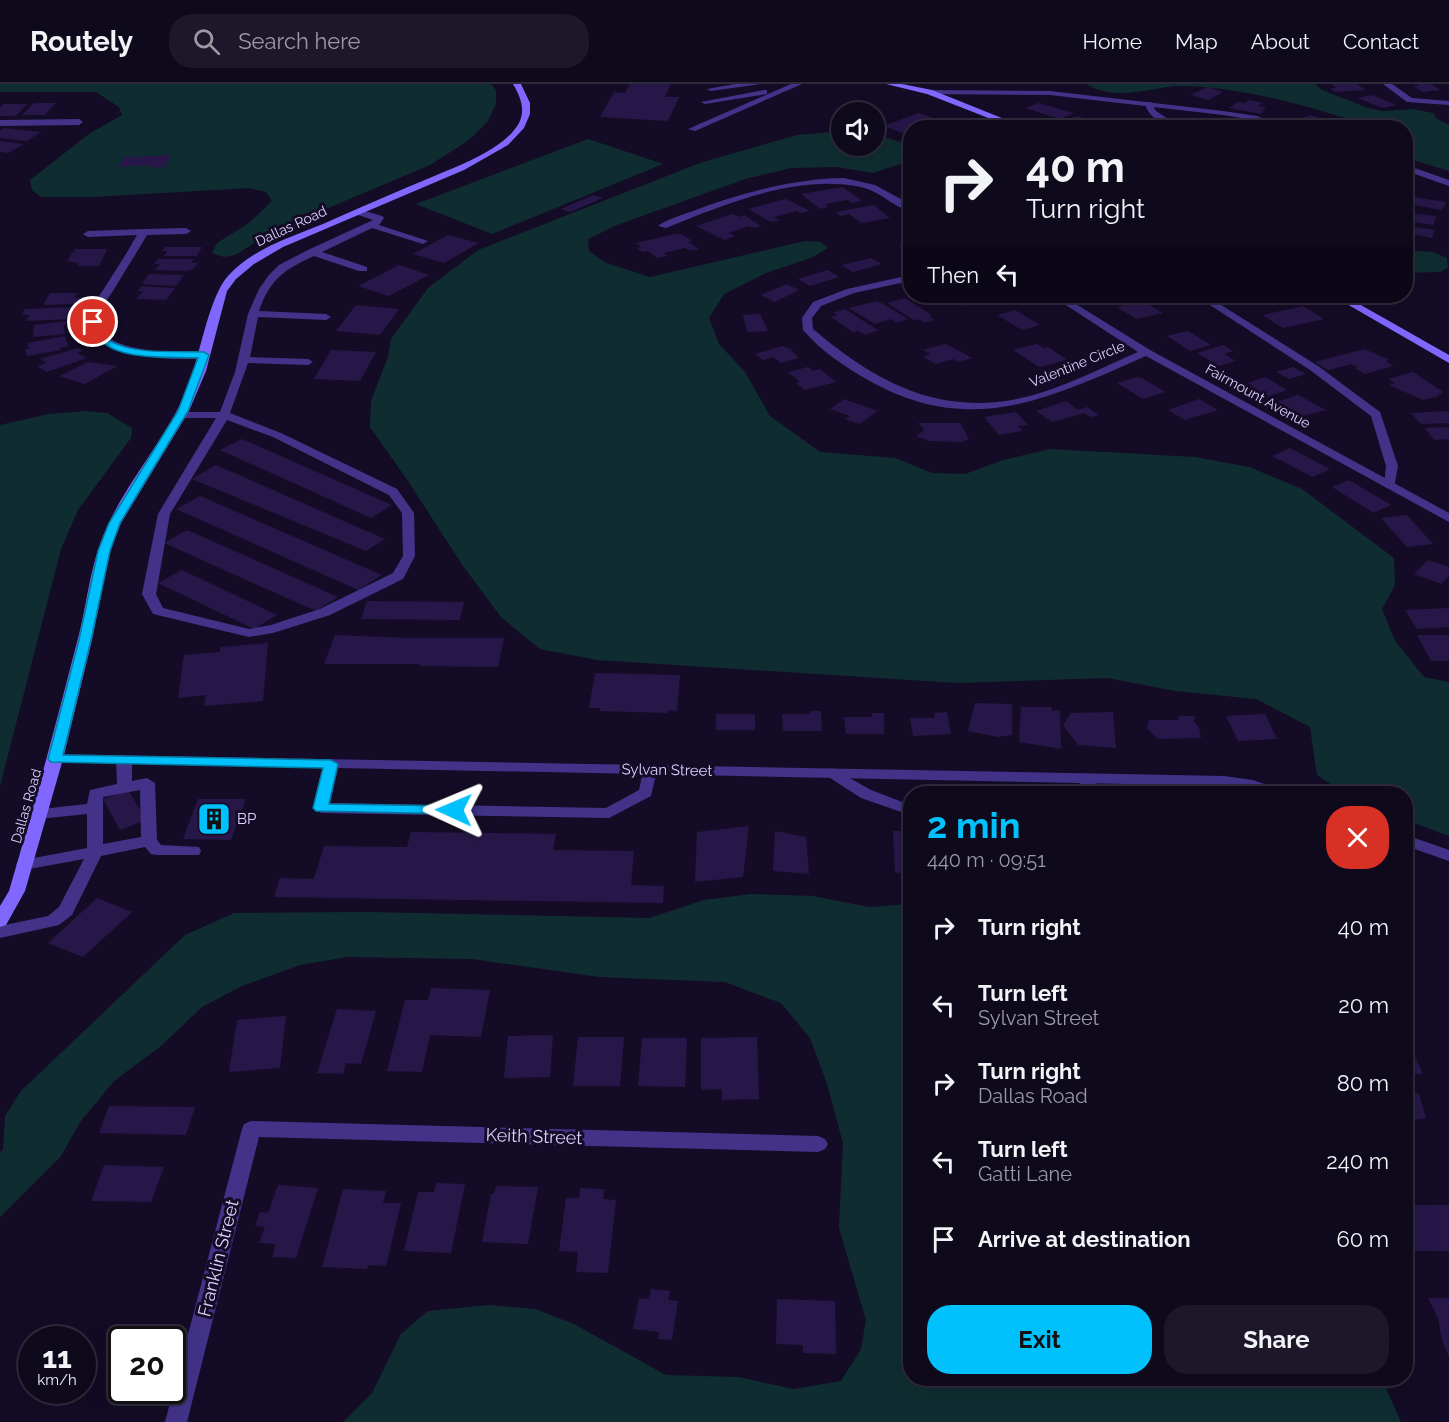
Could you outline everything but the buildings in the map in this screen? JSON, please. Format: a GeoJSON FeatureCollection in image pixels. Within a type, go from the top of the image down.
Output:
{"type":"FeatureCollection","features":[{"type":"Feature","properties":{"kind":"street","name":"Dallas Road"},"geometry":{"type":"LineString","coordinates":[[0,921],[17,891],[55,759],[85,640],[104,551],[115,523],[180,415],[200,371],[222,291],[232,277],[251,262],[280,245],[466,164],[516,133],[526,115],[528,102],[517,84]]}},
{"type":"Feature","properties":{"kind":"street"},"geometry":{"type":"LineString","coordinates":[[711,89],[757,84]]}},
{"type":"Feature","properties":{"kind":"street"},"geometry":{"type":"LineString","coordinates":[[705,102],[734,99],[796,84]]}},
{"type":"Feature","properties":{"kind":"street"},"geometry":{"type":"LineString","coordinates":[[692,129],[796,84]]}},
{"type":"Feature","properties":{"kind":"street"},"geometry":{"type":"LineString","coordinates":[[890,84],[929,93],[1002,120]]}},
{"type":"Feature","properties":{"kind":"street"},"geometry":{"type":"LineString","coordinates":[[929,93],[968,84]]}},
{"type":"Feature","properties":{"kind":"street"},"geometry":{"type":"LineString","coordinates":[[1387,84],[1410,100],[1449,103]]}},
{"type":"Feature","properties":{"kind":"street"},"geometry":{"type":"LineString","coordinates":[[929,93],[1050,93],[1244,116],[1257,120]]}},
{"type":"Feature","properties":{"kind":"street"},"geometry":{"type":"LineString","coordinates":[[1148,104],[1153,113],[1165,120]]}},
{"type":"Feature","properties":{"kind":"street"},"geometry":{"type":"LineString","coordinates":[[0,123],[79,122]]}},
{"type":"Feature","properties":{"kind":"street"},"geometry":{"type":"LineString","coordinates":[[1413,170],[1449,183]]}},
{"type":"Feature","properties":{"kind":"street"},"geometry":{"type":"LineString","coordinates":[[663,226],[719,203],[816,180],[846,180],[868,185],[903,204]]}},
{"type":"Feature","properties":{"kind":"street"},"geometry":{"type":"LineString","coordinates":[[180,415],[224,415],[278,435],[393,492],[408,513],[409,556],[398,576],[325,612],[273,629],[249,633],[158,611],[148,594],[164,514],[224,415],[240,375],[253,314],[261,289],[270,276],[312,252],[377,222],[378,218],[358,212]]}},
{"type":"Feature","properties":{"kind":"street"},"geometry":{"type":"LineString","coordinates":[[370,225],[423,241]]}},
{"type":"Feature","properties":{"kind":"street"},"geometry":{"type":"LineString","coordinates":[[88,234],[186,231]]}},
{"type":"Feature","properties":{"kind":"street"},"geometry":{"type":"LineString","coordinates":[[144,232],[94,312],[93,322],[96,330],[106,342],[120,348],[146,352],[204,355]]}},
{"type":"Feature","properties":{"kind":"street"},"geometry":{"type":"LineString","coordinates":[[312,252],[363,269]]}},
{"type":"Feature","properties":{"kind":"street","name":"Valentine Circle"},"geometry":{"type":"LineString","coordinates":[[903,280],[851,291],[817,304],[807,318],[808,330],[834,354],[867,377],[902,394],[945,405],[996,406],[1041,396],[1146,352]]}},
{"type":"Feature","properties":{"kind":"street","name":"Fairmount Avenue"},"geometry":{"type":"LineString","coordinates":[[1068,303],[1146,352],[1449,518]]}},
{"type":"Feature","properties":{"kind":"street"},"geometry":{"type":"LineString","coordinates":[[1212,303],[1314,368],[1376,414],[1392,466],[1390,485]]}},
{"type":"Feature","properties":{"kind":"street"},"geometry":{"type":"LineString","coordinates":[[1350,303],[1449,360]]}},
{"type":"Feature","properties":{"kind":"street"},"geometry":{"type":"LineString","coordinates":[[253,314],[326,317]]}},
{"type":"Feature","properties":{"kind":"street"},"geometry":{"type":"LineString","coordinates":[[243,360],[308,362]]}},
{"type":"Feature","properties":{"kind":"street","name":"Sylvan Street"},"geometry":{"type":"LineString","coordinates":[[55,759],[1224,781],[1256,786]]}},
{"type":"Feature","properties":{"kind":"street"},"geometry":{"type":"LineString","coordinates":[[124,760],[125,788]]}},
{"type":"Feature","properties":{"kind":"street"},"geometry":{"type":"LineString","coordinates":[[331,764],[321,808],[609,813],[646,792],[649,770]]}},
{"type":"Feature","properties":{"kind":"street"},"geometry":{"type":"LineString","coordinates":[[832,773],[866,794],[903,807]]}},
{"type":"Feature","properties":{"kind":"street"},"geometry":{"type":"LineString","coordinates":[[1086,778],[1088,786]]}},
{"type":"Feature","properties":{"kind":"street"},"geometry":{"type":"LineString","coordinates":[[0,932],[52,921],[66,911],[95,852],[101,814],[95,794],[147,783],[143,807],[149,841],[157,849],[193,851]]}},
{"type":"Feature","properties":{"kind":"street"},"geometry":{"type":"LineString","coordinates":[[39,814],[101,814]]}},
{"type":"Feature","properties":{"kind":"street"},"geometry":{"type":"LineString","coordinates":[[24,865],[149,841]]}},
{"type":"Feature","properties":{"kind":"street"},"geometry":{"type":"LineString","coordinates":[[1413,843],[1449,856]]}},
{"type":"Feature","properties":{"kind":"street","name":"Keith Street"},"geometry":{"type":"LineString","coordinates":[[251,1129],[818,1144]]}},
{"type":"Feature","properties":{"kind":"street","name":"Franklin Street"},"geometry":{"type":"LineString","coordinates":[[176,1422],[251,1129]]}},
{"type":"Feature","properties":{"kind":"green space"},"geometry":{"type":"Polygon","coordinates":[[[0,84],[491,84],[496,90],[496,104],[488,121],[469,140],[430,165],[274,231],[235,255],[224,257],[212,253],[217,243],[249,223],[272,201],[266,192],[249,188],[93,197],[41,197],[32,190],[30,180],[89,134],[122,115],[119,107],[96,92],[0,92],[0,84]]]}},
{"type":"Feature","properties":{"kind":"green space"},"geometry":{"type":"Polygon","coordinates":[[[1086,84],[1315,84],[1322,90],[1368,108],[1383,111],[1413,109],[1433,113],[1437,119],[1449,125],[1449,171],[1413,160],[1413,120],[1350,120],[1272,98],[1198,86],[1176,86],[1119,93],[1096,89],[1086,84]]]}},
{"type":"Feature","properties":{"kind":"green space"},"geometry":{"type":"Polygon","coordinates":[[[831,132],[831,156],[885,156],[885,137],[903,143],[903,163],[873,173],[836,167],[791,168],[745,179],[617,225],[588,239],[589,251],[606,263],[650,277],[805,241],[821,242],[828,248],[811,258],[766,273],[724,294],[709,318],[719,344],[745,372],[770,416],[820,452],[895,458],[932,473],[965,474],[1003,460],[1050,449],[1195,457],[1249,467],[1302,489],[1394,558],[1395,585],[1382,609],[1395,641],[1424,677],[1449,682],[1449,836],[1413,823],[1413,786],[1334,786],[1317,775],[1310,727],[1256,699],[1175,691],[1108,678],[957,683],[597,660],[540,649],[501,617],[463,566],[370,427],[371,401],[388,357],[391,339],[428,288],[478,250],[700,163],[797,135],[831,132]]]}},
{"type":"Feature","properties":{"kind":"green space"},"geometry":{"type":"Polygon","coordinates":[[[588,139],[663,164],[492,234],[416,204],[588,139]]]}},
{"type":"Feature","properties":{"kind":"green space"},"geometry":{"type":"Polygon","coordinates":[[[1413,251],[1432,252],[1447,258],[1448,268],[1440,272],[1413,273],[1413,251]]]}},
{"type":"Feature","properties":{"kind":"green space"},"geometry":{"type":"Polygon","coordinates":[[[85,411],[107,413],[132,428],[131,438],[78,510],[61,549],[0,786],[0,425],[49,414],[85,411]]]}},
{"type":"Feature","properties":{"kind":"green space"},"geometry":{"type":"Polygon","coordinates":[[[751,894],[813,896],[869,907],[903,905],[903,1386],[1385,1386],[1401,1422],[343,1422],[372,1393],[401,1334],[428,1311],[489,1305],[535,1309],[574,1324],[666,1375],[738,1377],[794,1389],[841,1381],[861,1349],[866,1320],[839,1228],[843,1143],[827,1084],[810,1038],[781,1003],[725,982],[599,977],[472,959],[347,957],[300,965],[242,986],[202,1007],[161,1046],[114,1081],[80,1122],[61,1156],[0,1217],[0,1152],[3,1150],[5,1116],[21,1091],[185,935],[234,913],[369,912],[649,918],[704,900],[751,894]]]}},
{"type":"Feature","properties":{"kind":"place","name":"BP"},"geometry":{"type":"Point","coordinates":[214,819]}},
{"type":"Feature","properties":{"kind":"route"},"geometry":{"type":"LineString","coordinates":[[93,322],[96,330],[106,342],[120,348],[146,352],[204,355],[200,371],[183,411],[115,523],[104,551],[85,640],[55,759],[331,764],[321,808],[454,810]]}}]}
